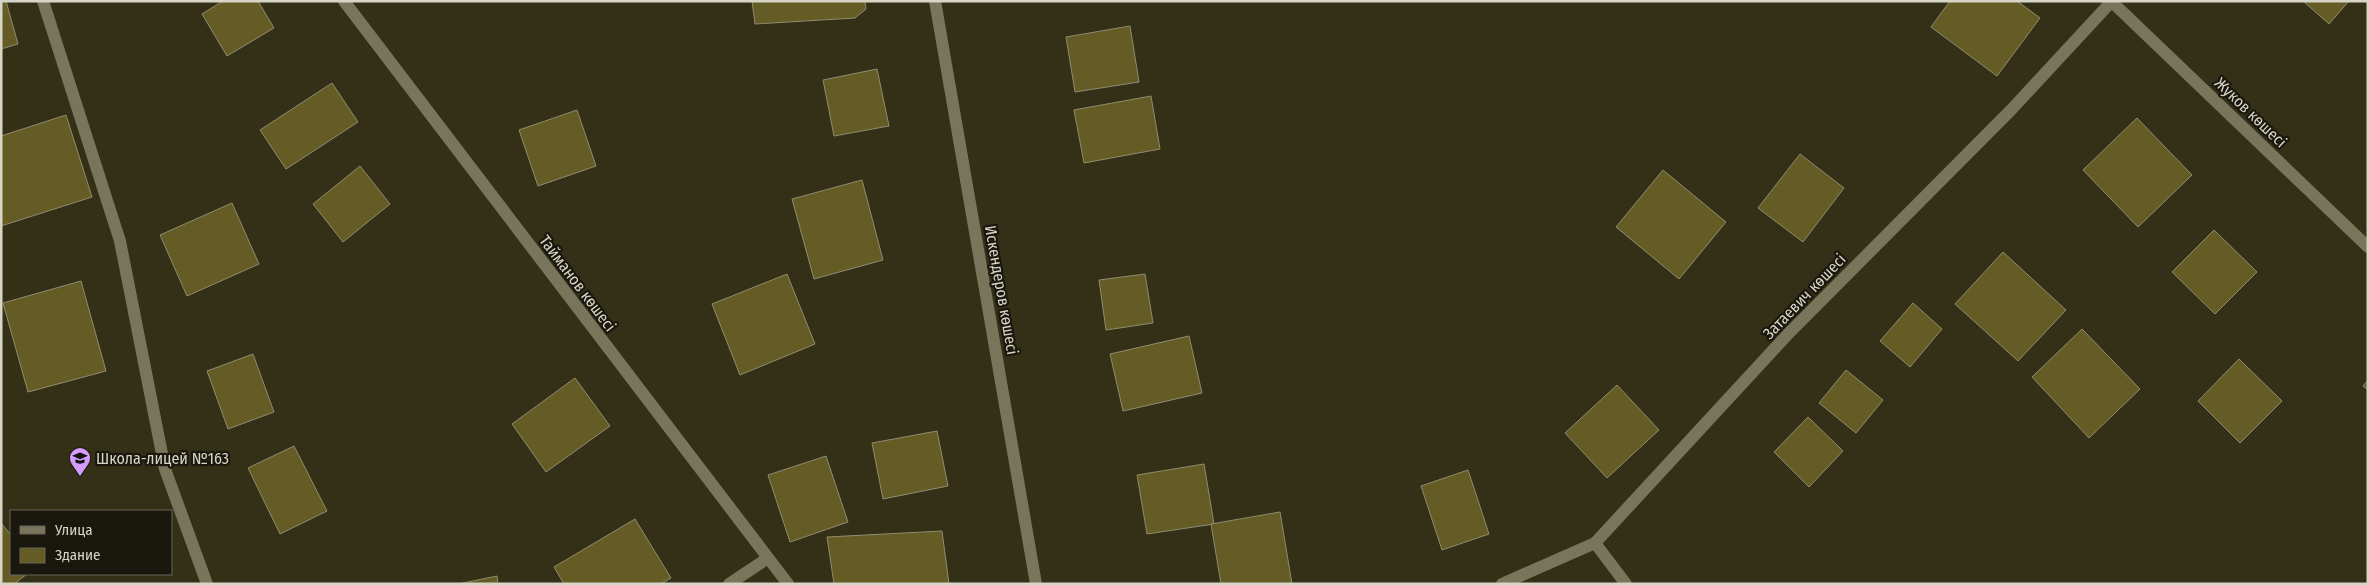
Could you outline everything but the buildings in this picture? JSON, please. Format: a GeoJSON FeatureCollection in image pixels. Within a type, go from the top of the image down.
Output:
{"type":"FeatureCollection","features":[{"type":"Feature","properties":{"kind":"street"},"geometry":{"type":"LineString","coordinates":[[43,1],[120,241],[165,470],[207,584]]}},
{"type":"Feature","properties":{"kind":"street","name":"Тайманов көшесі"},"geometry":{"type":"LineString","coordinates":[[344,1],[788,584]]}},
{"type":"Feature","properties":{"kind":"street","name":"Искендеров көшесі"},"geometry":{"type":"LineString","coordinates":[[935,1],[1036,584]]}},
{"type":"Feature","properties":{"kind":"street","name":"Жуков көшесі"},"geometry":{"type":"LineString","coordinates":[[2111,1],[2368,247]]}},
{"type":"Feature","properties":{"kind":"street","name":"Затаевич көшесі"},"geometry":{"type":"LineString","coordinates":[[1502,584],[1595,543],[1781,342],[2011,110],[2111,1]]}},
{"type":"Feature","properties":{"kind":"street"},"geometry":{"type":"LineString","coordinates":[[1595,543],[1626,584]]}},
{"type":"Feature","properties":{"kind":"street"},"geometry":{"type":"LineString","coordinates":[[730,584],[768,558]]}},
{"type":"Feature","properties":{"kind":"place","name":"Школа-лицей №163"},"geometry":{"type":"Point","coordinates":[80,477]}}]}
